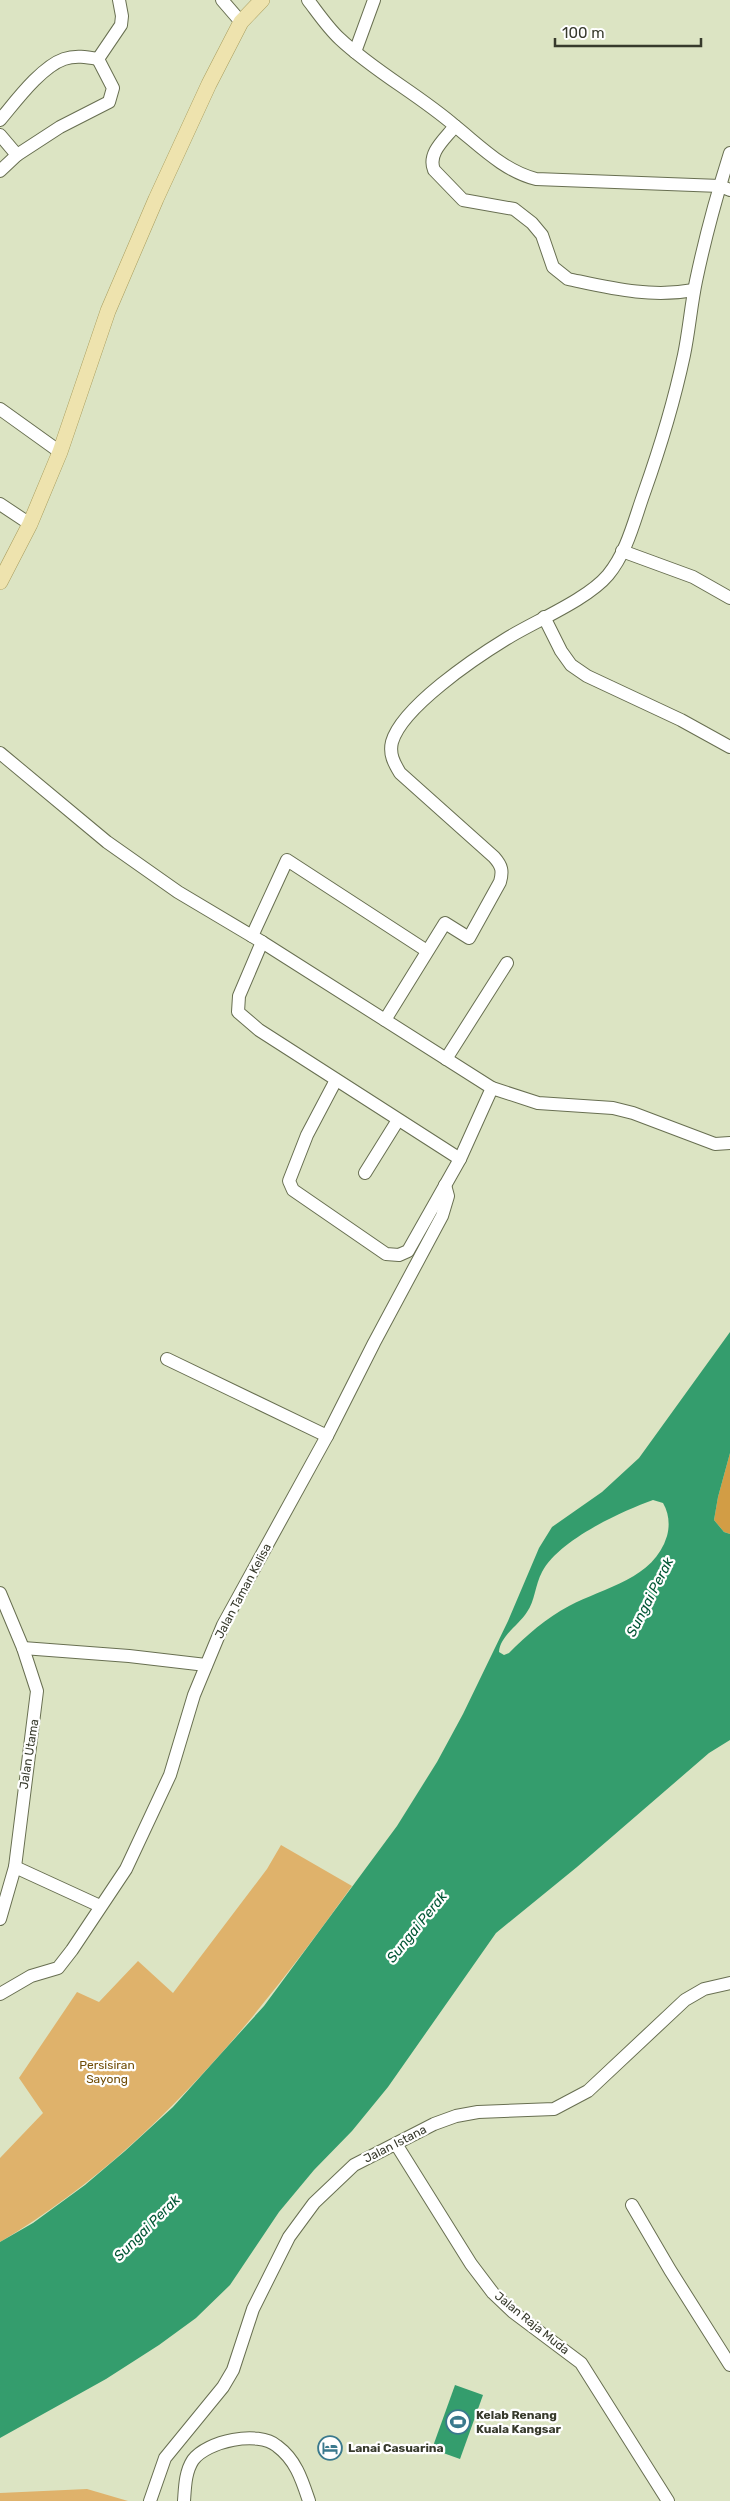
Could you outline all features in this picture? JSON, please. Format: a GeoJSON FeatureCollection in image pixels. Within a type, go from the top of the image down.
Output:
{"type":"FeatureCollection","features":[{"type":"Feature","properties":{"kind":"main road"},"geometry":{"type":"LineString","coordinates":[[0,582],[30,524],[60,452],[108,311],[208,84],[241,22],[262,0]]}},
{"type":"Feature","properties":{"kind":"street"},"geometry":{"type":"LineString","coordinates":[[98,59],[121,25],[122,16],[119,0]]}},
{"type":"Feature","properties":{"kind":"street"},"geometry":{"type":"LineString","coordinates":[[222,0],[241,22]]}},
{"type":"Feature","properties":{"kind":"street"},"geometry":{"type":"LineString","coordinates":[[308,0],[338,37],[355,52],[424,101],[496,160],[519,173],[536,179],[725,188]]}},
{"type":"Feature","properties":{"kind":"street"},"geometry":{"type":"LineString","coordinates":[[355,52],[374,0]]}},
{"type":"Feature","properties":{"kind":"street"},"geometry":{"type":"LineString","coordinates":[[0,120],[30,84],[53,65],[63,59],[74,56],[98,59]]}},
{"type":"Feature","properties":{"kind":"street"},"geometry":{"type":"LineString","coordinates":[[0,171],[18,155],[77,117],[109,102],[113,88],[98,59]]}},
{"type":"Feature","properties":{"kind":"street"},"geometry":{"type":"LineString","coordinates":[[455,126],[432,156],[434,170],[462,200],[514,209],[542,235],[553,267],[557,272],[568,279],[641,294],[668,294],[694,290]]}},
{"type":"Feature","properties":{"kind":"street"},"geometry":{"type":"LineString","coordinates":[[0,135],[18,155]]}},
{"type":"Feature","properties":{"kind":"street"},"geometry":{"type":"LineString","coordinates":[[385,1020],[445,923],[469,938],[500,882],[503,872],[502,866],[494,857],[400,773],[393,762],[392,742],[406,718],[432,693],[506,639],[595,588],[607,576],[622,551],[657,455],[684,355],[694,290],[725,188],[730,153]]}},
{"type":"Feature","properties":{"kind":"street"},"geometry":{"type":"LineString","coordinates":[[0,409],[60,452]]}},
{"type":"Feature","properties":{"kind":"street"},"geometry":{"type":"LineString","coordinates":[[0,504],[30,524]]}},
{"type":"Feature","properties":{"kind":"street"},"geometry":{"type":"LineString","coordinates":[[622,551],[693,577],[730,598]]}},
{"type":"Feature","properties":{"kind":"street"},"geometry":{"type":"LineString","coordinates":[[544,617],[560,651],[571,665],[587,676],[682,720],[730,747]]}},
{"type":"Feature","properties":{"kind":"street"},"geometry":{"type":"LineString","coordinates":[[0,753],[107,842],[178,892],[257,939],[492,1088],[538,1103],[613,1108],[633,1113],[715,1144],[730,1143]]}},
{"type":"Feature","properties":{"kind":"street"},"geometry":{"type":"LineString","coordinates":[[427,950],[287,860],[238,996],[238,1012],[259,1030],[460,1159]]}},
{"type":"Feature","properties":{"kind":"street"},"geometry":{"type":"LineString","coordinates":[[446,1058],[507,963]]}},
{"type":"Feature","properties":{"kind":"street"},"geometry":{"type":"LineString","coordinates":[[336,1080],[292,1170],[289,1182],[293,1190],[386,1254],[398,1255],[408,1251],[460,1159],[492,1088]]}},
{"type":"Feature","properties":{"kind":"street"},"geometry":{"type":"LineString","coordinates":[[365,1173],[398,1120]]}},
{"type":"Feature","properties":{"kind":"street","name":"Jalan Taman Kelisa"},"geometry":{"type":"LineString","coordinates":[[0,1994],[31,1976],[58,1968],[126,1869],[155,1811],[170,1775],[194,1695],[223,1625],[327,1436],[442,1216],[448,1196],[445,1185]]}},
{"type":"Feature","properties":{"kind":"street"},"geometry":{"type":"LineString","coordinates":[[167,1359],[327,1436]]}},
{"type":"Feature","properties":{"kind":"street","name":"Jalan Utama"},"geometry":{"type":"LineString","coordinates":[[0,1593],[23,1648],[38,1691],[20,1814],[15,1867],[0,1919]]}},
{"type":"Feature","properties":{"kind":"street"},"geometry":{"type":"LineString","coordinates":[[23,1648],[128,1656],[206,1665]]}},
{"type":"Feature","properties":{"kind":"street"},"geometry":{"type":"LineString","coordinates":[[15,1867],[100,1906]]}},
{"type":"Feature","properties":{"kind":"street","name":"Jalan Istana"},"geometry":{"type":"LineString","coordinates":[[150,2501],[165,2458],[223,2387],[233,2370],[253,2309],[289,2237],[314,2202],[354,2165],[434,2124],[456,2116],[478,2112],[554,2108],[570,2102],[588,2091],[686,2000],[704,1989],[730,1983]]}},
{"type":"Feature","properties":{"kind":"street","name":"Jalan Raja Muda"},"geometry":{"type":"LineString","coordinates":[[396,2144],[471,2264],[493,2293],[514,2312],[581,2363],[668,2501]]}},
{"type":"Feature","properties":{"kind":"street"},"geometry":{"type":"LineString","coordinates":[[632,2205],[670,2270],[730,2365]]}},
{"type":"Feature","properties":{"kind":"street"},"geometry":{"type":"LineString","coordinates":[[184,2501],[190,2466],[201,2451],[237,2439],[252,2439],[268,2440],[285,2453],[295,2465],[309,2501]]}},
{"type":"Feature","properties":{"kind":"green space","name":"Persisiran Sayong"},"geometry":{"type":"Polygon","coordinates":[[[281,1845],[352,1886],[276,1987],[194,2083],[150,2127],[103,2169],[53,2207],[0,2242],[0,2158],[43,2113],[19,2078],[77,1992],[99,2002],[138,1961],[173,1993],[267,1869],[281,1845]]]}},
{"type":"Feature","properties":{"kind":"green space"},"geometry":{"type":"Polygon","coordinates":[[[87,2489],[128,2501],[0,2501],[0,2493],[87,2489]]]}},
{"type":"Feature","properties":{"kind":"shaded area"},"geometry":{"type":"Polygon","coordinates":[[[730,1453],[730,1534],[724,1532],[714,1520],[730,1453]]]}},
{"type":"Feature","properties":{"kind":"water","name":"Sungai Perak"},"geometry":{"type":"Polygon","coordinates":[[[730,1332],[730,1453],[714,1520],[724,1532],[730,1534],[730,1740],[709,1753],[577,1867],[496,1933],[388,2087],[352,2131],[314,2170],[279,2212],[230,2285],[196,2318],[159,2345],[106,2379],[0,2438],[0,2242],[33,2223],[85,2185],[125,2151],[173,2107],[264,2006],[397,1826],[437,1762],[463,1714],[508,1621],[539,1548],[552,1527],[602,1492],[639,1458],[730,1332]],[[653,1500],[624,1512],[592,1528],[562,1549],[550,1560],[542,1572],[530,1608],[510,1631],[500,1646],[499,1652],[504,1655],[509,1653],[552,1616],[640,1572],[661,1551],[667,1536],[669,1523],[663,1503],[653,1500]]]}},
{"type":"Feature","properties":{"kind":"water","name":"Kelab Renang Kuala Kangsar"},"geometry":{"type":"Polygon","coordinates":[[[455,2385],[483,2395],[460,2459],[432,2449],[455,2385]]]}},
{"type":"Feature","properties":{"kind":"place","name":"Kelab Renang Kuala Kangsar"},"geometry":{"type":"Point","coordinates":[458,2422]}},
{"type":"Feature","properties":{"kind":"place","name":"Lanai Casuarina"},"geometry":{"type":"Point","coordinates":[330,2448]}}]}
